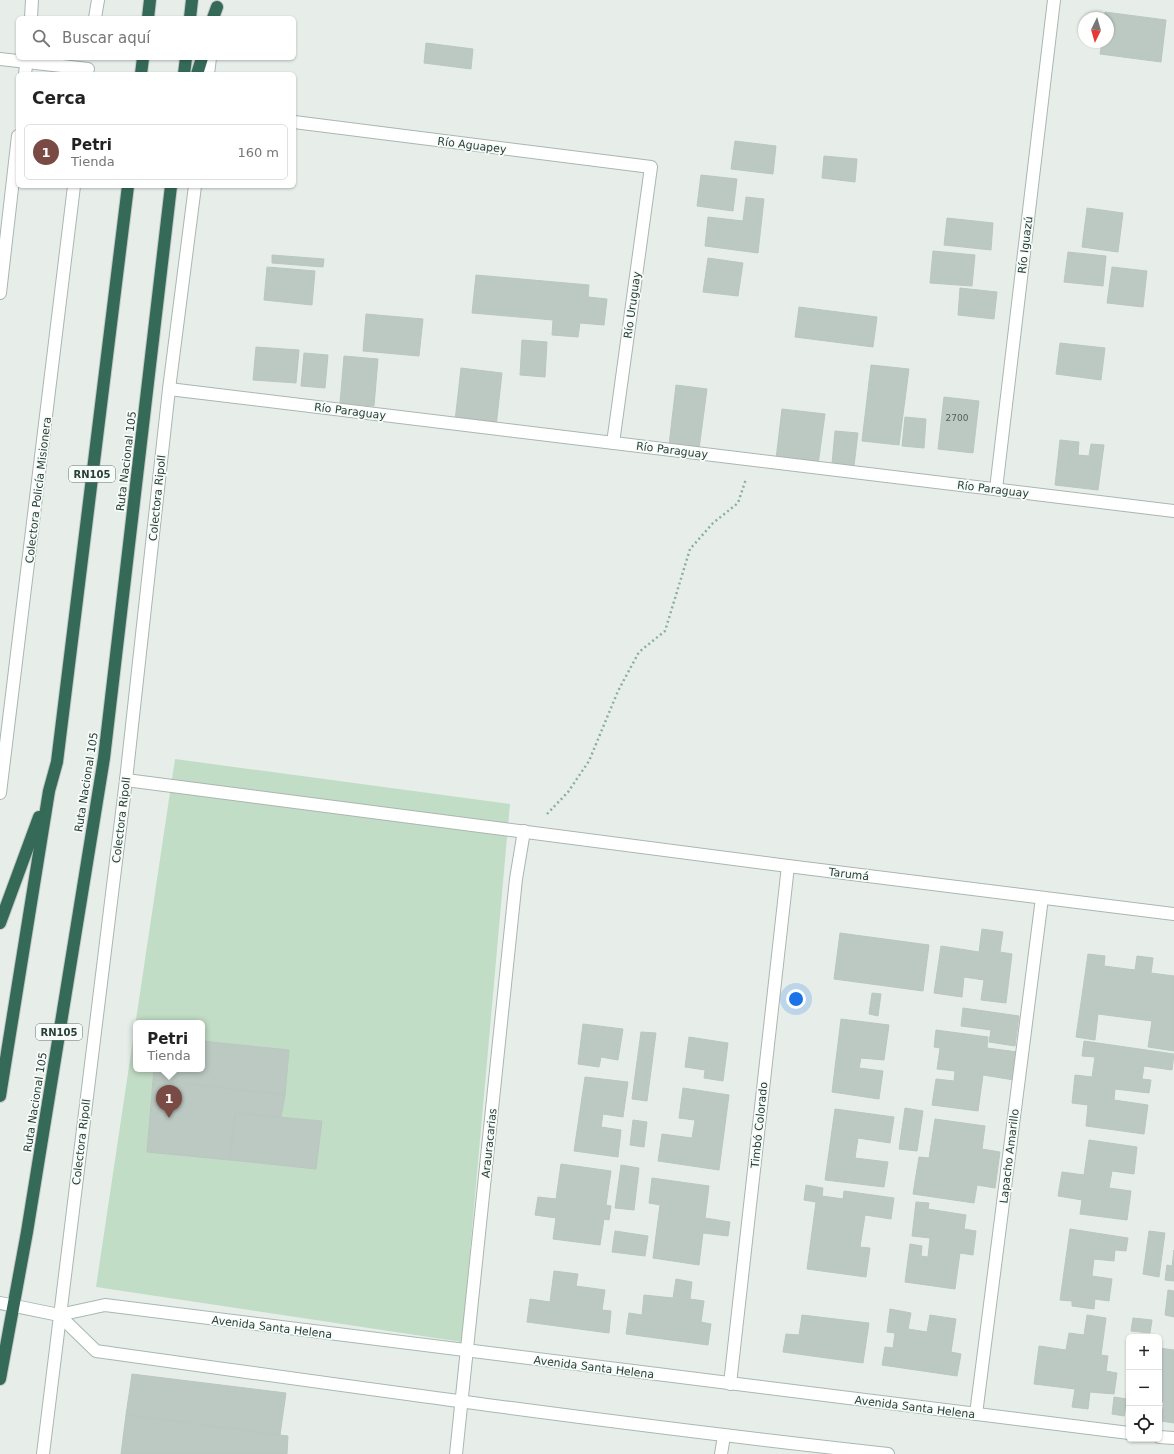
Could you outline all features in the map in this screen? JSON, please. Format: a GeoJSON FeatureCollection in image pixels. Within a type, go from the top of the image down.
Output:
{"type":"FeatureCollection","features":[{"type":"Feature","properties":{"kind":"highway"},"geometry":{"type":"LineString","coordinates":[[148,16],[150,0]]}},
{"type":"Feature","properties":{"kind":"highway"},"geometry":{"type":"LineString","coordinates":[[190,16],[192,0]]}},
{"type":"Feature","properties":{"kind":"highway"},"geometry":{"type":"LineString","coordinates":[[141,72],[143,60]]}},
{"type":"Feature","properties":{"kind":"highway"},"geometry":{"type":"LineString","coordinates":[[184,72],[186,60]]}},
{"type":"Feature","properties":{"kind":"highway"},"geometry":{"type":"LineString","coordinates":[[198,72],[201,60]]}},
{"type":"Feature","properties":{"kind":"highway","name":"RN105"},"geometry":{"type":"LineString","coordinates":[[0,1096],[48,791],[57,762],[128,188]]}},
{"type":"Feature","properties":{"kind":"highway","name":"Ruta Nacional 105"},"geometry":{"type":"LineString","coordinates":[[0,1379],[27,1232],[104,758],[171,188]]}},
{"type":"Feature","properties":{"kind":"highway"},"geometry":{"type":"LineString","coordinates":[[0,923],[48,791]]}},
{"type":"Feature","properties":{"kind":"street"},"geometry":{"type":"LineString","coordinates":[[30,16],[32,0]]}},
{"type":"Feature","properties":{"kind":"street"},"geometry":{"type":"LineString","coordinates":[[95,16],[98,0]]}},
{"type":"Feature","properties":{"kind":"street","name":"Río Iguazú"},"geometry":{"type":"LineString","coordinates":[[996,489],[1054,0]]}},
{"type":"Feature","properties":{"kind":"street"},"geometry":{"type":"LineString","coordinates":[[0,59],[26,65],[88,67]]}},
{"type":"Feature","properties":{"kind":"street"},"geometry":{"type":"LineString","coordinates":[[208,72],[210,60]]}},
{"type":"Feature","properties":{"kind":"street","name":"Río Aguapey"},"geometry":{"type":"LineString","coordinates":[[296,122],[650,167]]}},
{"type":"Feature","properties":{"kind":"street"},"geometry":{"type":"LineString","coordinates":[[0,293],[16,153]]}},
{"type":"Feature","properties":{"kind":"street","name":"Río Uruguay"},"geometry":{"type":"LineString","coordinates":[[614,443],[650,167]]}},
{"type":"Feature","properties":{"kind":"street","name":"Colectora Policía Misionera"},"geometry":{"type":"LineString","coordinates":[[0,793],[74,188]]}},
{"type":"Feature","properties":{"kind":"street","name":"Colectora Ripoll"},"geometry":{"type":"LineString","coordinates":[[43,1454],[126,780],[170,389],[195,188]]}},
{"type":"Feature","properties":{"kind":"street","name":"Río Paraguay"},"geometry":{"type":"LineString","coordinates":[[170,389],[1174,511]]}},
{"type":"Feature","properties":{"kind":"street","name":"Tarumá"},"geometry":{"type":"LineString","coordinates":[[126,780],[788,866],[1174,914]]}},
{"type":"Feature","properties":{"kind":"street","name":"Arauracarias"},"geometry":{"type":"LineString","coordinates":[[456,1454],[463,1402],[516,879],[524,831]]}},
{"type":"Feature","properties":{"kind":"street","name":"Timbó Colorado"},"geometry":{"type":"LineString","coordinates":[[730,1384],[788,866]]}},
{"type":"Feature","properties":{"kind":"street","name":"Lapacho Amarillo"},"geometry":{"type":"LineString","coordinates":[[976,1414],[1042,898]]}},
{"type":"Feature","properties":{"kind":"street","name":"Avenida Santa Helena"},"geometry":{"type":"LineString","coordinates":[[0,1303],[59,1315],[105,1305],[468,1352],[1126,1433]]}},
{"type":"Feature","properties":{"kind":"street"},"geometry":{"type":"LineString","coordinates":[[59,1315],[96,1351],[463,1402],[724,1436],[888,1454]]}},
{"type":"Feature","properties":{"kind":"street"},"geometry":{"type":"LineString","coordinates":[[721,1454],[724,1436]]}},
{"type":"Feature","properties":{"kind":"street"},"geometry":{"type":"LineString","coordinates":[[1162,1436],[1174,1438]]}},
{"type":"Feature","properties":{"kind":"path"},"geometry":{"type":"LineString","coordinates":[[524,831],[538,822],[568,792],[589,761],[618,691],[639,652],[665,631],[690,549],[713,523],[738,503],[752,460]]}},
{"type":"Feature","properties":{"kind":"green space"},"geometry":{"type":"Polygon","coordinates":[[[175,759],[510,804],[462,1342],[96,1287],[133,1040],[133,1072],[205,1072],[205,1020],[136,1020],[175,759]]]}},
{"type":"Feature","properties":{"kind":"building"},"geometry":{"type":"Polygon","coordinates":[[[1114,13],[1166,20],[1161,62],[1100,54],[1101,48],[1114,48],[1114,13]]]}},
{"type":"Feature","properties":{"kind":"building"},"geometry":{"type":"Polygon","coordinates":[[[426,43],[473,49],[471,69],[424,63],[426,43]]]}},
{"type":"Feature","properties":{"kind":"building"},"geometry":{"type":"Polygon","coordinates":[[[735,141],[776,146],[773,174],[731,169],[735,141]]]}},
{"type":"Feature","properties":{"kind":"building"},"geometry":{"type":"Polygon","coordinates":[[[824,156],[857,159],[855,182],[822,178],[824,156]]]}},
{"type":"Feature","properties":{"kind":"building"},"geometry":{"type":"Polygon","coordinates":[[[701,175],[737,179],[733,211],[697,206],[701,175]]]}},
{"type":"Feature","properties":{"kind":"building"},"geometry":{"type":"Polygon","coordinates":[[[746,197],[764,199],[758,253],[705,246],[708,217],[743,221],[746,197]]]}},
{"type":"Feature","properties":{"kind":"building"},"geometry":{"type":"Polygon","coordinates":[[[1087,208],[1123,213],[1118,252],[1082,247],[1087,208]]]}},
{"type":"Feature","properties":{"kind":"building"},"geometry":{"type":"Polygon","coordinates":[[[947,218],[993,223],[991,250],[944,245],[947,218]]]}},
{"type":"Feature","properties":{"kind":"building"},"geometry":{"type":"Polygon","coordinates":[[[933,251],[975,255],[972,286],[930,283],[933,251]]]}},
{"type":"Feature","properties":{"kind":"building"},"geometry":{"type":"Polygon","coordinates":[[[1068,252],[1106,256],[1103,286],[1064,282],[1068,252]]]}},
{"type":"Feature","properties":{"kind":"building"},"geometry":{"type":"Polygon","coordinates":[[[272,255],[324,259],[323,267],[272,263],[272,255]]]}},
{"type":"Feature","properties":{"kind":"building"},"geometry":{"type":"Polygon","coordinates":[[[708,258],[743,263],[738,296],[703,292],[708,258]]]}},
{"type":"Feature","properties":{"kind":"building"},"geometry":{"type":"Polygon","coordinates":[[[267,267],[315,271],[312,305],[264,300],[267,267]]]}},
{"type":"Feature","properties":{"kind":"building"},"geometry":{"type":"Polygon","coordinates":[[[1112,267],[1147,271],[1143,307],[1107,303],[1112,267]]]}},
{"type":"Feature","properties":{"kind":"building"},"geometry":{"type":"Polygon","coordinates":[[[476,275],[589,285],[588,297],[607,299],[604,325],[580,323],[578,337],[552,335],[553,320],[472,313],[476,275]]]}},
{"type":"Feature","properties":{"kind":"building"},"geometry":{"type":"Polygon","coordinates":[[[960,288],[997,292],[994,319],[958,315],[960,288]]]}},
{"type":"Feature","properties":{"kind":"building"},"geometry":{"type":"Polygon","coordinates":[[[799,307],[877,317],[873,347],[795,337],[799,307]]]}},
{"type":"Feature","properties":{"kind":"building"},"geometry":{"type":"Polygon","coordinates":[[[366,314],[423,319],[419,356],[363,351],[366,314]]]}},
{"type":"Feature","properties":{"kind":"building"},"geometry":{"type":"Polygon","coordinates":[[[522,340],[547,342],[545,377],[520,375],[522,340]]]}},
{"type":"Feature","properties":{"kind":"building"},"geometry":{"type":"Polygon","coordinates":[[[1060,343],[1105,348],[1101,380],[1056,374],[1060,343]]]}},
{"type":"Feature","properties":{"kind":"building"},"geometry":{"type":"Polygon","coordinates":[[[256,347],[299,350],[296,383],[253,380],[256,347]]]}},
{"type":"Feature","properties":{"kind":"building"},"geometry":{"type":"Polygon","coordinates":[[[304,353],[328,355],[325,388],[301,386],[304,353]]]}},
{"type":"Feature","properties":{"kind":"building"},"geometry":{"type":"Polygon","coordinates":[[[344,356],[378,359],[374,406],[340,403],[344,356]]]}},
{"type":"Feature","properties":{"kind":"building"},"geometry":{"type":"Polygon","coordinates":[[[871,365],[909,369],[899,445],[862,441],[871,365]]]}},
{"type":"Feature","properties":{"kind":"building"},"geometry":{"type":"Polygon","coordinates":[[[461,368],[502,373],[496,427],[455,421],[461,368]]]}},
{"type":"Feature","properties":{"kind":"building"},"geometry":{"type":"Polygon","coordinates":[[[676,385],[707,389],[699,449],[669,445],[676,385]]]}},
{"type":"Feature","properties":{"kind":"building"},"geometry":{"type":"Polygon","coordinates":[[[944,397],[979,401],[973,453],[938,449],[944,397]]]}},
{"type":"Feature","properties":{"kind":"building"},"geometry":{"type":"Polygon","coordinates":[[[782,409],[825,414],[818,465],[776,459],[782,409]]]}},
{"type":"Feature","properties":{"kind":"building"},"geometry":{"type":"Polygon","coordinates":[[[905,417],[926,419],[924,448],[902,446],[905,417]]]}},
{"type":"Feature","properties":{"kind":"building"},"geometry":{"type":"Polygon","coordinates":[[[835,431],[858,433],[854,466],[832,464],[835,431]]]}},
{"type":"Feature","properties":{"kind":"building"},"geometry":{"type":"Polygon","coordinates":[[[1060,440],[1079,442],[1078,455],[1089,456],[1091,444],[1104,445],[1098,490],[1055,485],[1060,440]]]}},
{"type":"Feature","properties":{"kind":"building"},"geometry":{"type":"Polygon","coordinates":[[[982,929],[1003,932],[1000,952],[1012,954],[1006,1003],[981,1000],[984,980],[964,977],[962,997],[934,993],[941,946],[979,952],[982,929]]]}},
{"type":"Feature","properties":{"kind":"building"},"geometry":{"type":"Polygon","coordinates":[[[840,933],[929,945],[923,991],[834,979],[840,933]]]}},
{"type":"Feature","properties":{"kind":"building"},"geometry":{"type":"Polygon","coordinates":[[[1088,954],[1105,956],[1104,966],[1135,970],[1137,956],[1153,958],[1151,973],[1174,976],[1174,1051],[1148,1047],[1152,1021],[1098,1014],[1095,1040],[1076,1037],[1088,954]]]}},
{"type":"Feature","properties":{"kind":"building"},"geometry":{"type":"Polygon","coordinates":[[[872,993],[881,994],[878,1016],[869,1014],[872,993]]]}},
{"type":"Feature","properties":{"kind":"building"},"geometry":{"type":"Polygon","coordinates":[[[963,1008],[1019,1016],[1015,1046],[989,1042],[991,1030],[961,1026],[963,1008]]]}},
{"type":"Feature","properties":{"kind":"building"},"geometry":{"type":"Polygon","coordinates":[[[841,1019],[889,1025],[884,1060],[861,1058],[859,1068],[883,1071],[879,1099],[832,1092],[841,1019]]]}},
{"type":"Feature","properties":{"kind":"building"},"geometry":{"type":"Polygon","coordinates":[[[583,1024],[623,1029],[618,1060],[601,1057],[599,1067],[578,1064],[583,1024]]]}},
{"type":"Feature","properties":{"kind":"building"},"geometry":{"type":"Polygon","coordinates":[[[936,1030],[988,1037],[987,1048],[1018,1052],[1014,1080],[983,1075],[978,1111],[932,1105],[936,1079],[954,1081],[955,1071],[937,1069],[940,1048],[934,1047],[936,1030]]]}},
{"type":"Feature","properties":{"kind":"building"},"geometry":{"type":"Polygon","coordinates":[[[641,1032],[656,1033],[647,1101],[632,1099],[641,1032]]]}},
{"type":"Feature","properties":{"kind":"building"},"geometry":{"type":"Polygon","coordinates":[[[689,1037],[728,1043],[723,1081],[704,1078],[705,1070],[685,1067],[689,1037]]]}},
{"type":"Feature","properties":{"kind":"building"},"geometry":{"type":"Polygon","coordinates":[[[205,1041],[289,1050],[285,1095],[153,1080],[154,1072],[205,1072],[205,1041]]]}},
{"type":"Feature","properties":{"kind":"building"},"geometry":{"type":"Polygon","coordinates":[[[1084,1041],[1174,1054],[1172,1070],[1144,1066],[1142,1079],[1151,1080],[1149,1093],[1115,1089],[1114,1100],[1148,1105],[1144,1134],[1086,1126],[1088,1105],[1072,1103],[1075,1075],[1092,1077],[1095,1057],[1082,1056],[1084,1041]]]}},
{"type":"Feature","properties":{"kind":"building"},"geometry":{"type":"Polygon","coordinates":[[[585,1077],[628,1082],[623,1117],[603,1114],[601,1127],[621,1130],[618,1157],[574,1151],[585,1077]]]}},
{"type":"Feature","properties":{"kind":"building"},"geometry":{"type":"Polygon","coordinates":[[[153,1080],[285,1095],[281,1117],[235,1113],[230,1160],[147,1152],[153,1080]]]}},
{"type":"Feature","properties":{"kind":"building"},"geometry":{"type":"Polygon","coordinates":[[[683,1088],[729,1095],[719,1170],[658,1161],[662,1134],[692,1138],[695,1120],[679,1118],[683,1088]]]}},
{"type":"Feature","properties":{"kind":"building"},"geometry":{"type":"Polygon","coordinates":[[[905,1108],[923,1111],[917,1151],[899,1149],[905,1108]]]}},
{"type":"Feature","properties":{"kind":"building"},"geometry":{"type":"Polygon","coordinates":[[[835,1109],[894,1117],[890,1143],[858,1138],[855,1158],[888,1162],[884,1187],[825,1180],[835,1109]]]}},
{"type":"Feature","properties":{"kind":"building"},"geometry":{"type":"Polygon","coordinates":[[[235,1113],[322,1121],[316,1169],[230,1160],[235,1113]]]}},
{"type":"Feature","properties":{"kind":"building"},"geometry":{"type":"Polygon","coordinates":[[[935,1119],[985,1126],[982,1149],[1000,1152],[995,1188],[977,1185],[974,1203],[913,1194],[919,1157],[929,1158],[935,1119]]]}},
{"type":"Feature","properties":{"kind":"building"},"geometry":{"type":"Polygon","coordinates":[[[633,1120],[647,1122],[644,1147],[630,1145],[633,1120]]]}},
{"type":"Feature","properties":{"kind":"building"},"geometry":{"type":"Polygon","coordinates":[[[1089,1140],[1137,1147],[1134,1174],[1112,1171],[1109,1188],[1131,1191],[1127,1220],[1080,1214],[1082,1200],[1058,1196],[1062,1172],[1084,1175],[1089,1140]]]}},
{"type":"Feature","properties":{"kind":"building"},"geometry":{"type":"Polygon","coordinates":[[[561,1164],[611,1171],[606,1205],[611,1206],[609,1220],[604,1219],[600,1245],[553,1239],[556,1218],[535,1215],[538,1197],[556,1199],[561,1164]]]}},
{"type":"Feature","properties":{"kind":"building"},"geometry":{"type":"Polygon","coordinates":[[[621,1165],[639,1168],[634,1210],[615,1208],[621,1165]]]}},
{"type":"Feature","properties":{"kind":"building"},"geometry":{"type":"Polygon","coordinates":[[[652,1178],[709,1186],[705,1218],[730,1222],[728,1236],[703,1233],[699,1265],[653,1258],[660,1205],[649,1203],[652,1178]]]}},
{"type":"Feature","properties":{"kind":"building"},"geometry":{"type":"Polygon","coordinates":[[[806,1185],[823,1188],[822,1196],[843,1199],[844,1191],[894,1198],[891,1219],[865,1215],[860,1247],[870,1248],[866,1277],[807,1269],[816,1202],[804,1200],[806,1185]]]}},
{"type":"Feature","properties":{"kind":"building"},"geometry":{"type":"Polygon","coordinates":[[[916,1202],[929,1203],[928,1209],[966,1215],[964,1229],[976,1231],[973,1255],[960,1253],[955,1289],[905,1282],[910,1244],[922,1246],[921,1256],[928,1257],[930,1238],[912,1236],[916,1202]]]}},
{"type":"Feature","properties":{"kind":"building"},"geometry":{"type":"Polygon","coordinates":[[[1070,1229],[1128,1238],[1126,1251],[1115,1250],[1114,1261],[1094,1259],[1092,1276],[1112,1279],[1109,1301],[1095,1299],[1094,1309],[1072,1306],[1072,1301],[1060,1300],[1070,1229]]]}},
{"type":"Feature","properties":{"kind":"building"},"geometry":{"type":"Polygon","coordinates":[[[615,1231],[648,1236],[645,1256],[612,1252],[615,1231]]]}},
{"type":"Feature","properties":{"kind":"building"},"geometry":{"type":"Polygon","coordinates":[[[1149,1231],[1165,1233],[1159,1277],[1143,1274],[1149,1231]]]}},
{"type":"Feature","properties":{"kind":"building"},"geometry":{"type":"Polygon","coordinates":[[[1174,1250],[1174,1281],[1165,1280],[1167,1265],[1172,1266],[1174,1250]]]}},
{"type":"Feature","properties":{"kind":"building"},"geometry":{"type":"Polygon","coordinates":[[[554,1271],[578,1274],[576,1286],[605,1290],[602,1310],[611,1311],[609,1333],[527,1322],[530,1299],[550,1302],[554,1271]]]}},
{"type":"Feature","properties":{"kind":"building"},"geometry":{"type":"Polygon","coordinates":[[[676,1279],[692,1282],[690,1299],[704,1301],[701,1322],[711,1324],[708,1345],[626,1334],[629,1313],[642,1315],[644,1295],[673,1298],[676,1279]]]}},
{"type":"Feature","properties":{"kind":"building"},"geometry":{"type":"Polygon","coordinates":[[[1168,1290],[1174,1291],[1174,1317],[1165,1315],[1168,1290]]]}},
{"type":"Feature","properties":{"kind":"building"},"geometry":{"type":"Polygon","coordinates":[[[890,1309],[911,1313],[908,1329],[927,1332],[930,1315],[956,1319],[951,1352],[961,1354],[957,1376],[882,1365],[885,1347],[893,1348],[895,1333],[887,1332],[890,1309]]]}},
{"type":"Feature","properties":{"kind":"building"},"geometry":{"type":"Polygon","coordinates":[[[802,1315],[869,1323],[863,1363],[783,1352],[786,1334],[799,1335],[802,1315]]]}},
{"type":"Feature","properties":{"kind":"building"},"geometry":{"type":"Polygon","coordinates":[[[1087,1315],[1106,1318],[1101,1355],[1108,1356],[1106,1371],[1117,1373],[1114,1394],[1090,1392],[1088,1409],[1072,1407],[1075,1389],[1034,1384],[1039,1346],[1066,1350],[1069,1333],[1084,1335],[1087,1315]]]}},
{"type":"Feature","properties":{"kind":"building"},"geometry":{"type":"Polygon","coordinates":[[[1133,1318],[1152,1320],[1150,1333],[1131,1331],[1133,1318]]]}},
{"type":"Feature","properties":{"kind":"building"},"geometry":{"type":"Polygon","coordinates":[[[1162,1348],[1174,1350],[1174,1423],[1162,1421],[1164,1402],[1162,1402],[1162,1348]]]}},
{"type":"Feature","properties":{"kind":"building"},"geometry":{"type":"Polygon","coordinates":[[[132,1374],[286,1393],[280,1435],[126,1415],[132,1374]]]}},
{"type":"Feature","properties":{"kind":"building"},"geometry":{"type":"Polygon","coordinates":[[[1114,1397],[1126,1399],[1124,1416],[1112,1414],[1114,1397]]]}},
{"type":"Feature","properties":{"kind":"building"},"geometry":{"type":"Polygon","coordinates":[[[126,1415],[288,1436],[287,1454],[121,1454],[126,1415]]]}},
{"type":"Feature","properties":{"kind":"place","name":"Petri"},"geometry":{"type":"Point","coordinates":[169,1118]}}]}
